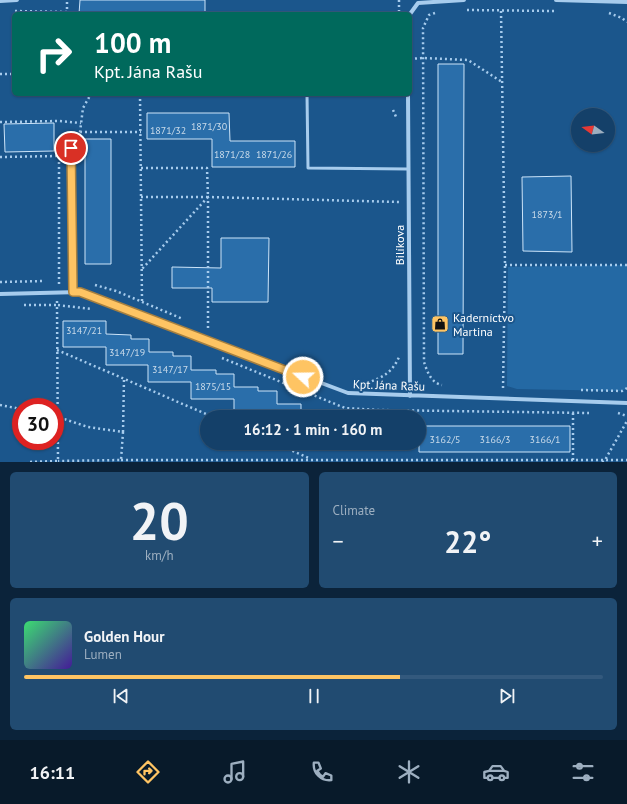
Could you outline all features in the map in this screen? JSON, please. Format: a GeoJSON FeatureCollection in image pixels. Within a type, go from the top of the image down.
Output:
{"type":"FeatureCollection","features":[{"type":"Feature","properties":{"kind":"street"},"geometry":{"type":"LineString","coordinates":[[0,1],[17,0]]}},
{"type":"Feature","properties":{"kind":"street"},"geometry":{"type":"LineString","coordinates":[[411,12],[418,3],[464,0]]}},
{"type":"Feature","properties":{"kind":"street"},"geometry":{"type":"LineString","coordinates":[[556,0],[627,2]]}},
{"type":"Feature","properties":{"kind":"street","name":"Bilíkova"},"geometry":{"type":"LineString","coordinates":[[408,96],[410,396]]}},
{"type":"Feature","properties":{"kind":"street"},"geometry":{"type":"LineString","coordinates":[[71,148],[73,292]]}},
{"type":"Feature","properties":{"kind":"street","name":"Kpt. Jána Rašu"},"geometry":{"type":"LineString","coordinates":[[0,294],[80,292],[348,394],[627,403]]}},
{"type":"Feature","properties":{"kind":"lane"},"geometry":{"type":"LineString","coordinates":[[307,96],[308,168],[408,170]]}},
{"type":"Feature","properties":{"kind":"path"},"geometry":{"type":"LineString","coordinates":[[67,0],[67,12]]}},
{"type":"Feature","properties":{"kind":"path"},"geometry":{"type":"LineString","coordinates":[[399,0],[399,12]]}},
{"type":"Feature","properties":{"kind":"path"},"geometry":{"type":"LineString","coordinates":[[439,10],[430,15],[423,28],[424,362],[429,376],[439,385],[445,385]]}},
{"type":"Feature","properties":{"kind":"path"},"geometry":{"type":"LineString","coordinates":[[464,10],[501,10],[505,265],[503,388]]}},
{"type":"Feature","properties":{"kind":"path"},"geometry":{"type":"LineString","coordinates":[[412,59],[468,60],[502,82]]}},
{"type":"Feature","properties":{"kind":"path"},"geometry":{"type":"LineString","coordinates":[[0,74],[12,74]]}},
{"type":"Feature","properties":{"kind":"path"},"geometry":{"type":"LineString","coordinates":[[0,156],[59,156],[71,148],[79,140],[83,108],[90,96]]}},
{"type":"Feature","properties":{"kind":"path"},"geometry":{"type":"LineString","coordinates":[[140,96],[142,302]]}},
{"type":"Feature","properties":{"kind":"path"},"geometry":{"type":"LineString","coordinates":[[393,110],[400,123]]}},
{"type":"Feature","properties":{"kind":"path"},"geometry":{"type":"LineString","coordinates":[[0,122],[59,121],[81,123]]}},
{"type":"Feature","properties":{"kind":"path"},"geometry":{"type":"LineString","coordinates":[[80,132],[141,132]]}},
{"type":"Feature","properties":{"kind":"path"},"geometry":{"type":"LineString","coordinates":[[56,398],[57,305],[59,281],[59,156]]}},
{"type":"Feature","properties":{"kind":"path"},"geometry":{"type":"LineString","coordinates":[[141,168],[208,168],[208,328]]}},
{"type":"Feature","properties":{"kind":"path"},"geometry":{"type":"LineString","coordinates":[[399,195],[400,209]]}},
{"type":"Feature","properties":{"kind":"path"},"geometry":{"type":"LineString","coordinates":[[142,197],[208,197],[400,202]]}},
{"type":"Feature","properties":{"kind":"path"},"geometry":{"type":"LineString","coordinates":[[142,269],[208,197]]}},
{"type":"Feature","properties":{"kind":"path"},"geometry":{"type":"LineString","coordinates":[[505,265],[627,264]]}},
{"type":"Feature","properties":{"kind":"path"},"geometry":{"type":"LineString","coordinates":[[0,282],[44,281]]}},
{"type":"Feature","properties":{"kind":"path"},"geometry":{"type":"LineString","coordinates":[[59,281],[73,282]]}},
{"type":"Feature","properties":{"kind":"path"},"geometry":{"type":"LineString","coordinates":[[91,285],[116,291],[186,320]]}},
{"type":"Feature","properties":{"kind":"path"},"geometry":{"type":"LineString","coordinates":[[21,305],[57,305],[96,310]]}},
{"type":"Feature","properties":{"kind":"path"},"geometry":{"type":"LineString","coordinates":[[57,350],[200,411]]}},
{"type":"Feature","properties":{"kind":"path"},"geometry":{"type":"LineString","coordinates":[[365,384],[383,377],[396,365],[400,354]]}},
{"type":"Feature","properties":{"kind":"path"},"geometry":{"type":"LineString","coordinates":[[222,358],[345,408],[595,413]]}},
{"type":"Feature","properties":{"kind":"path"},"geometry":{"type":"LineString","coordinates":[[121,460],[124,432],[124,378]]}},
{"type":"Feature","properties":{"kind":"path"},"geometry":{"type":"LineString","coordinates":[[0,405],[12,407]]}},
{"type":"Feature","properties":{"kind":"path"},"geometry":{"type":"LineString","coordinates":[[573,413],[573,460]]}},
{"type":"Feature","properties":{"kind":"path"},"geometry":{"type":"LineString","coordinates":[[617,413],[627,416]]}},
{"type":"Feature","properties":{"kind":"path"},"geometry":{"type":"LineString","coordinates":[[64,419],[88,427],[124,432]]}},
{"type":"Feature","properties":{"kind":"path"},"geometry":{"type":"LineString","coordinates":[[603,461],[627,421]]}},
{"type":"Feature","properties":{"kind":"path"},"geometry":{"type":"LineString","coordinates":[[58,450],[58,461]]}},
{"type":"Feature","properties":{"kind":"path"},"geometry":{"type":"LineString","coordinates":[[290,450],[311,459]]}},
{"type":"Feature","properties":{"kind":"path"},"geometry":{"type":"LineString","coordinates":[[27,462],[121,460],[288,461],[311,459],[392,461],[627,460]]}},
{"type":"Feature","properties":{"kind":"shaded area"},"geometry":{"type":"Polygon","coordinates":[[[627,265],[627,388],[622,391],[517,389],[507,386],[508,267],[627,265]]]}},
{"type":"Feature","properties":{"kind":"building"},"geometry":{"type":"Polygon","coordinates":[[[80,0],[205,0],[205,12],[79,12],[80,0]]]}},
{"type":"Feature","properties":{"kind":"building"},"geometry":{"type":"Polygon","coordinates":[[[438,64],[464,64],[463,354],[438,354],[438,64]]]}},
{"type":"Feature","properties":{"kind":"building"},"geometry":{"type":"Polygon","coordinates":[[[147,113],[229,113],[230,141],[295,141],[295,167],[212,167],[212,139],[147,139],[147,113]]]}},
{"type":"Feature","properties":{"kind":"building"},"geometry":{"type":"Polygon","coordinates":[[[54,123],[54,151],[5,152],[4,124],[54,123]]]}},
{"type":"Feature","properties":{"kind":"building"},"geometry":{"type":"Polygon","coordinates":[[[85,139],[111,139],[111,264],[85,264],[85,139]]]}},
{"type":"Feature","properties":{"kind":"building"},"geometry":{"type":"Polygon","coordinates":[[[571,176],[572,252],[523,251],[522,177],[571,176]]]}},
{"type":"Feature","properties":{"kind":"building"},"geometry":{"type":"Polygon","coordinates":[[[221,238],[269,238],[268,302],[212,302],[212,288],[172,288],[172,267],[221,268],[221,238]]]}},
{"type":"Feature","properties":{"kind":"building"},"geometry":{"type":"Polygon","coordinates":[[[63,321],[106,321],[106,334],[131,335],[131,339],[149,339],[149,352],[173,352],[173,356],[191,356],[191,370],[216,370],[216,374],[234,374],[234,387],[258,387],[258,391],[277,391],[277,404],[301,404],[301,410],[234,410],[234,399],[191,399],[191,382],[148,382],[148,365],[106,365],[106,347],[63,347],[63,321]]]}},
{"type":"Feature","properties":{"kind":"building"},"geometry":{"type":"Polygon","coordinates":[[[426,426],[570,426],[570,452],[419,452],[419,450],[426,450],[426,426]]]}},
{"type":"Feature","properties":{"kind":"place","name":"Kaderníctvo Martina"},"geometry":{"type":"Point","coordinates":[440,324]}},
{"type":"Feature","properties":{"kind":"route"},"geometry":{"type":"LineString","coordinates":[[71,148],[73,292],[80,292],[303,377]]}}]}
